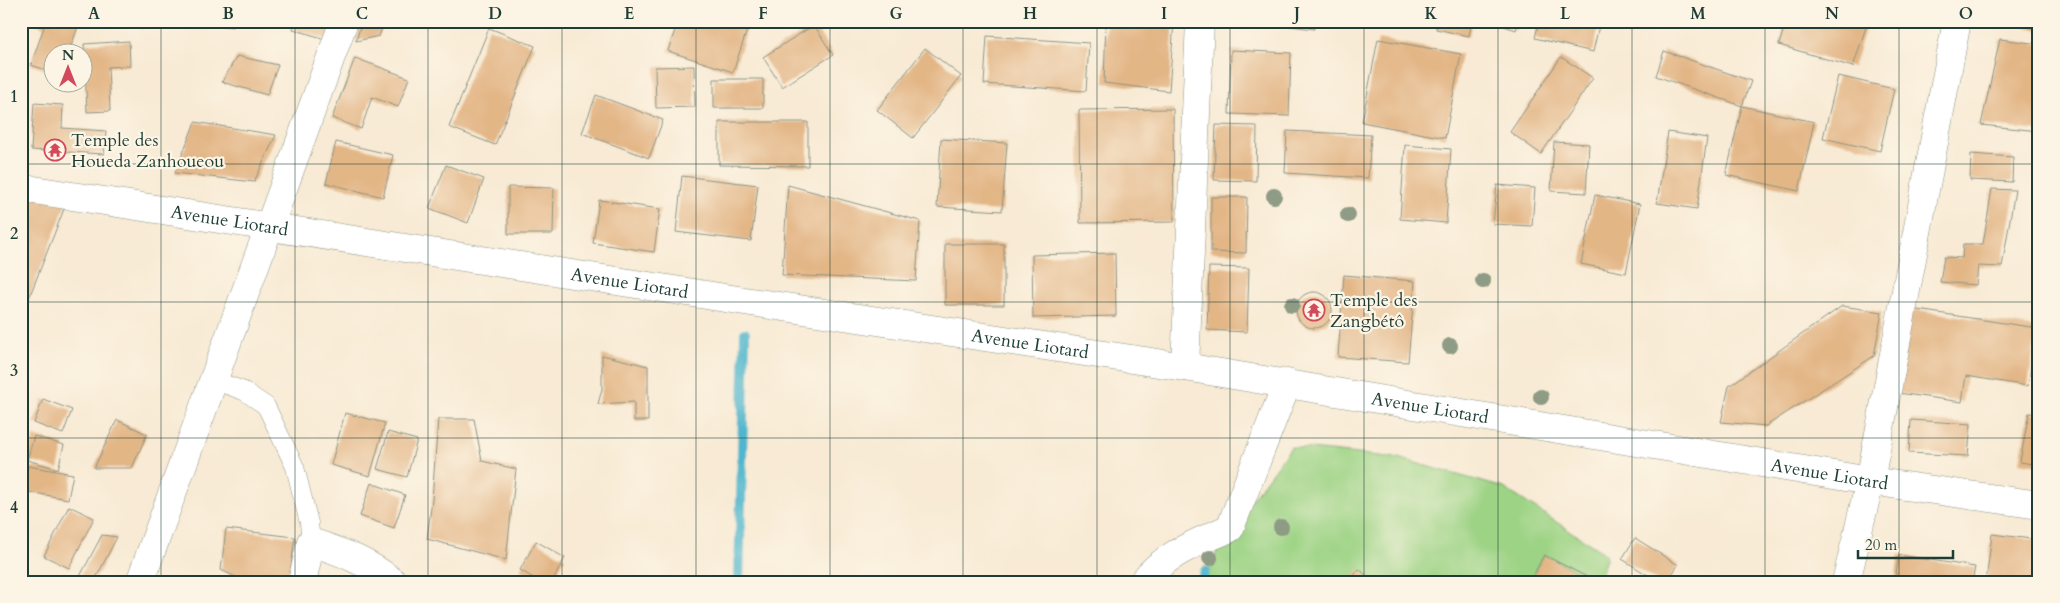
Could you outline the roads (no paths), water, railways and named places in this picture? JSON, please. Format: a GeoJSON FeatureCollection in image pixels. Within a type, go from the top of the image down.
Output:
{"type":"FeatureCollection","features":[{"type":"Feature","properties":{"kind":"street"},"geometry":{"type":"LineString","coordinates":[[140,582],[344,21]]}},
{"type":"Feature","properties":{"kind":"street"},"geometry":{"type":"LineString","coordinates":[[1186,367],[1200,21]]}},
{"type":"Feature","properties":{"kind":"street"},"geometry":{"type":"LineString","coordinates":[[1846,582],[1870,481],[1957,21]]}},
{"type":"Feature","properties":{"kind":"street","name":"Avenue Liotard"},"geometry":{"type":"LineString","coordinates":[[21,188],[269,228],[1186,367],[1870,481],[2039,505]]}},
{"type":"Feature","properties":{"kind":"street"},"geometry":{"type":"LineString","coordinates":[[1143,582],[1154,567],[1183,550],[1230,528],[1287,383]]}},
{"type":"Feature","properties":{"kind":"street"},"geometry":{"type":"LineString","coordinates":[[302,582],[312,542],[348,554],[376,568],[393,582]]}},
{"type":"Feature","properties":{"kind":"lane"},"geometry":{"type":"LineString","coordinates":[[213,380],[244,391],[266,406],[295,467],[312,542]]}},
{"type":"Feature","properties":{"kind":"waterway"},"geometry":{"type":"LineString","coordinates":[[739,582],[745,333]]}},
{"type":"Feature","properties":{"kind":"waterway"},"geometry":{"type":"LineString","coordinates":[[1201,582],[1205,571]]}},
{"type":"Feature","properties":{"kind":"place","name":"Temple des Houeda Zanhoueou"},"geometry":{"type":"Point","coordinates":[55,150]}},
{"type":"Feature","properties":{"kind":"place","name":"Temple des Zangbétô"},"geometry":{"type":"Point","coordinates":[1314,310]}}]}
